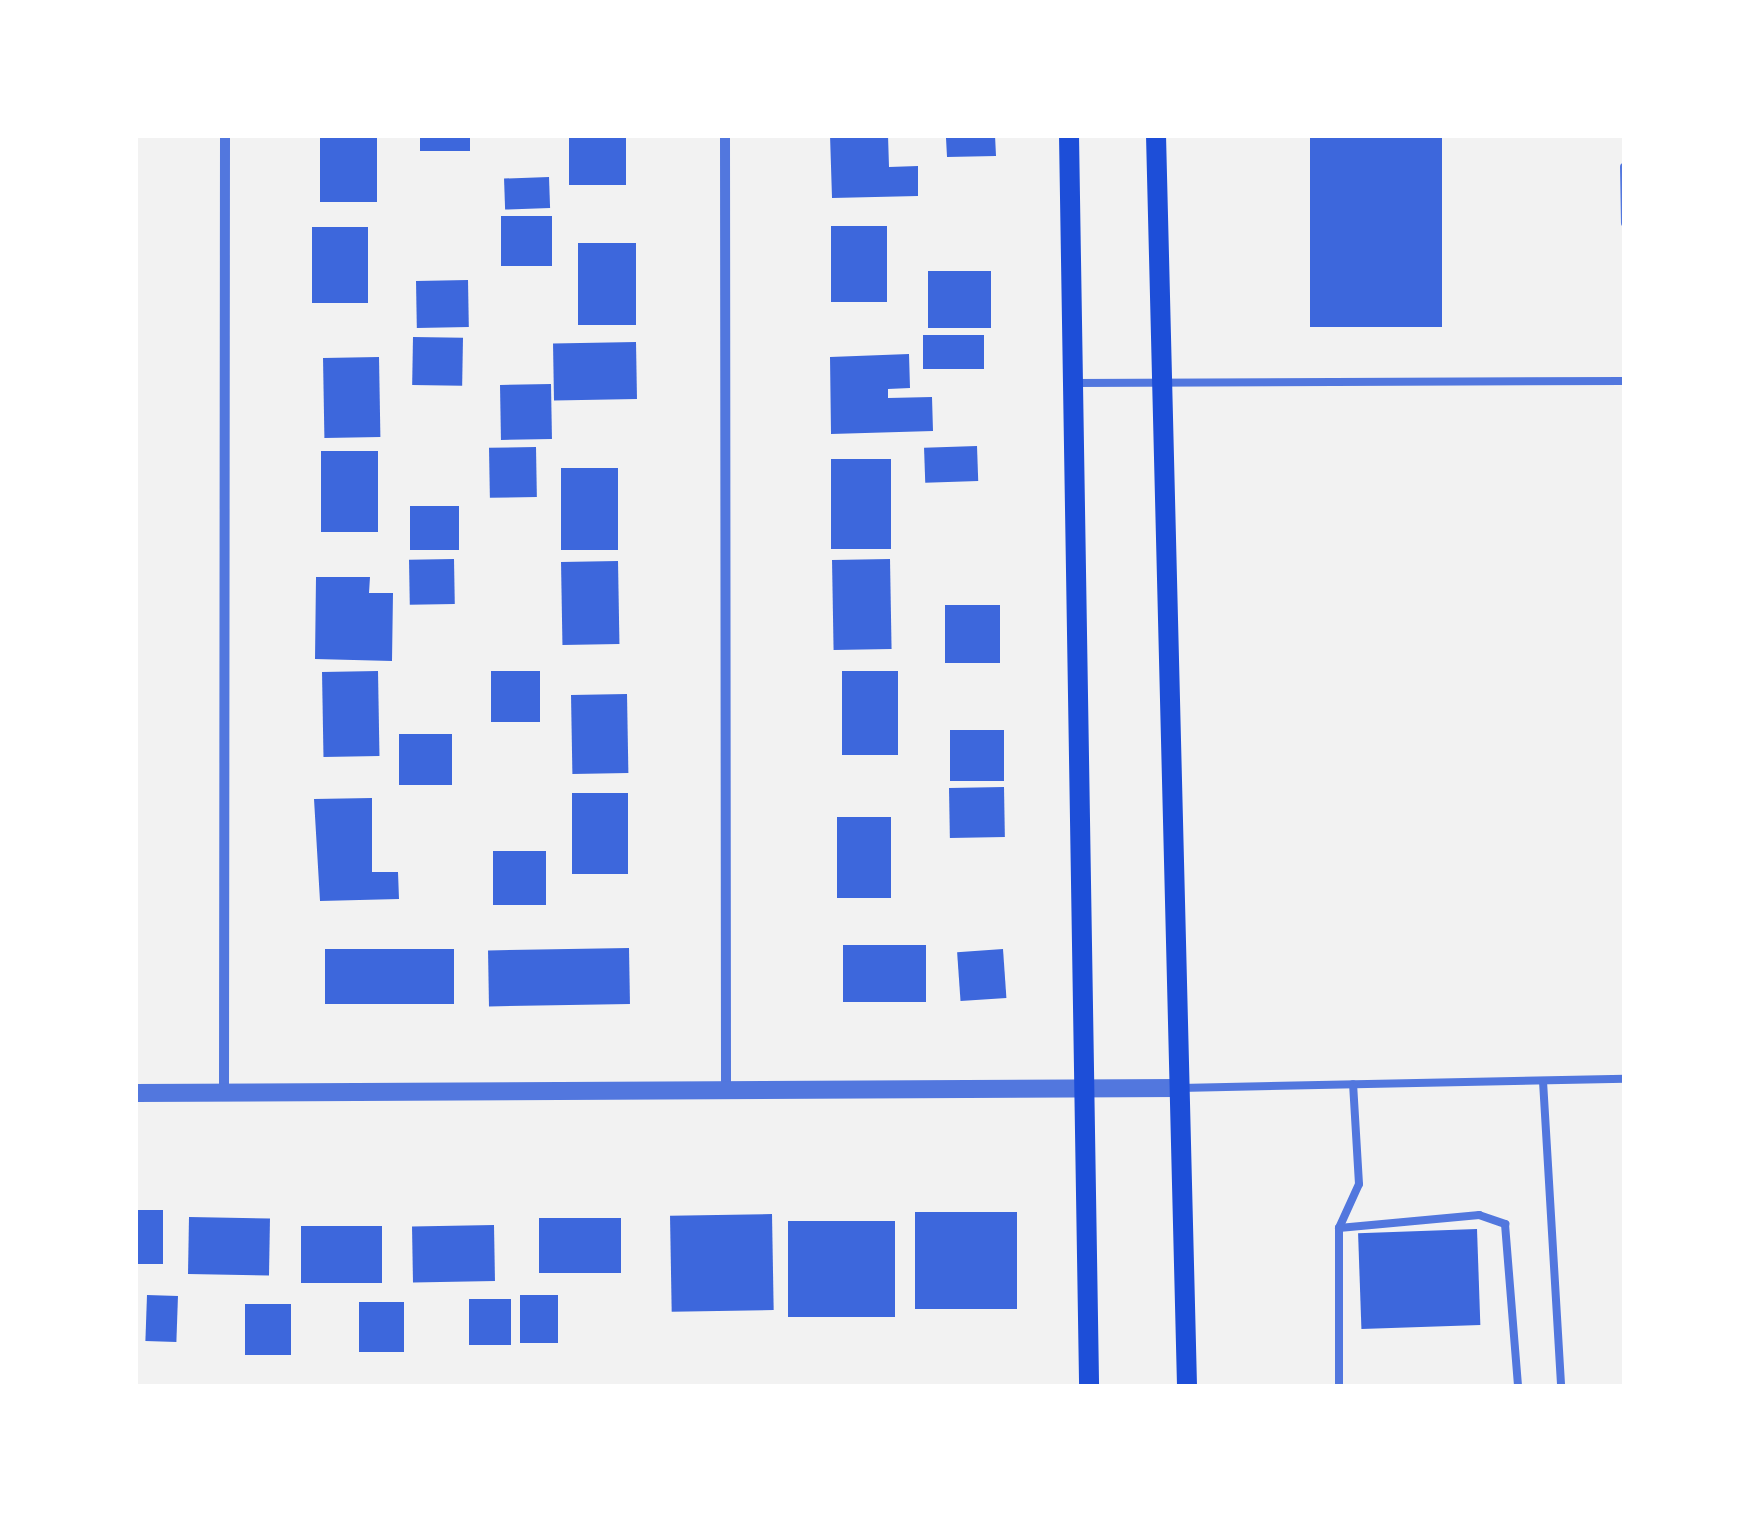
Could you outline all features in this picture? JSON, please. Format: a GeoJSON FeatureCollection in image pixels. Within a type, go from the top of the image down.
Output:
{"type":"FeatureCollection","features":[{"type":"Feature","properties":{"kind":"main road"},"geometry":{"type":"LineString","coordinates":[[1069,135],[1081,1088],[1089,1387]]}},
{"type":"Feature","properties":{"kind":"main road"},"geometry":{"type":"LineString","coordinates":[[1156,135],[1187,1387]]}},
{"type":"Feature","properties":{"kind":"street"},"geometry":{"type":"LineString","coordinates":[[224,1094],[225,135]]}},
{"type":"Feature","properties":{"kind":"street"},"geometry":{"type":"LineString","coordinates":[[726,135],[726,1090]]}},
{"type":"Feature","properties":{"kind":"street"},"geometry":{"type":"LineString","coordinates":[[135,1093],[1178,1088]]}},
{"type":"Feature","properties":{"kind":"lane"},"geometry":{"type":"LineString","coordinates":[[1624,167],[1625,223]]}},
{"type":"Feature","properties":{"kind":"lane"},"geometry":{"type":"LineString","coordinates":[[1073,382],[1625,382]]}},
{"type":"Feature","properties":{"kind":"lane"},"geometry":{"type":"LineString","coordinates":[[1178,1088],[1625,1079]]}},
{"type":"Feature","properties":{"kind":"lane"},"geometry":{"type":"LineString","coordinates":[[1543,1080],[1561,1387]]}},
{"type":"Feature","properties":{"kind":"lane"},"geometry":{"type":"LineString","coordinates":[[1339,1387],[1339,1228],[1359,1184],[1353,1084]]}},
{"type":"Feature","properties":{"kind":"lane"},"geometry":{"type":"LineString","coordinates":[[1339,1228],[1480,1215],[1506,1224],[1518,1387]]}},
{"type":"Feature","properties":{"kind":"lane"},"geometry":{"type":"LineString","coordinates":[[1080,1387],[1089,1387]]}},
{"type":"Feature","properties":{"kind":"building"},"geometry":{"type":"Polygon","coordinates":[[[320,135],[377,135],[377,202],[320,202],[320,135]]]}},
{"type":"Feature","properties":{"kind":"building"},"geometry":{"type":"Polygon","coordinates":[[[420,135],[470,135],[470,151],[420,151],[420,135]]]}},
{"type":"Feature","properties":{"kind":"building"},"geometry":{"type":"Polygon","coordinates":[[[569,135],[626,135],[626,185],[569,185],[569,135]]]}},
{"type":"Feature","properties":{"kind":"building"},"geometry":{"type":"Polygon","coordinates":[[[830,135],[888,135],[889,167],[918,166],[918,196],[832,198],[830,135]]]}},
{"type":"Feature","properties":{"kind":"building"},"geometry":{"type":"Polygon","coordinates":[[[901,135],[995,135],[996,156],[947,157],[946,138],[901,135]]]}},
{"type":"Feature","properties":{"kind":"building"},"geometry":{"type":"Polygon","coordinates":[[[1310,135],[1442,135],[1442,327],[1310,327],[1310,135]]]}},
{"type":"Feature","properties":{"kind":"building"},"geometry":{"type":"Polygon","coordinates":[[[549,177],[550,208],[505,210],[504,179],[549,177]]]}},
{"type":"Feature","properties":{"kind":"building"},"geometry":{"type":"Polygon","coordinates":[[[501,216],[552,216],[552,266],[501,266],[501,216]]]}},
{"type":"Feature","properties":{"kind":"building"},"geometry":{"type":"Polygon","coordinates":[[[831,226],[887,226],[887,302],[831,302],[831,226]]]}},
{"type":"Feature","properties":{"kind":"building"},"geometry":{"type":"Polygon","coordinates":[[[312,227],[368,227],[368,303],[312,303],[312,227]]]}},
{"type":"Feature","properties":{"kind":"building"},"geometry":{"type":"Polygon","coordinates":[[[578,243],[636,243],[636,325],[578,325],[578,243]]]}},
{"type":"Feature","properties":{"kind":"building"},"geometry":{"type":"Polygon","coordinates":[[[928,271],[991,271],[991,328],[928,328],[928,271]]]}},
{"type":"Feature","properties":{"kind":"building"},"geometry":{"type":"Polygon","coordinates":[[[468,280],[469,327],[417,328],[416,281],[468,280]]]}},
{"type":"Feature","properties":{"kind":"building"},"geometry":{"type":"Polygon","coordinates":[[[923,335],[984,335],[984,369],[923,369],[923,335]]]}},
{"type":"Feature","properties":{"kind":"building"},"geometry":{"type":"Polygon","coordinates":[[[413,337],[463,338],[462,386],[412,385],[413,337]]]}},
{"type":"Feature","properties":{"kind":"building"},"geometry":{"type":"Polygon","coordinates":[[[636,342],[637,399],[554,400],[553,343],[636,342]]]}},
{"type":"Feature","properties":{"kind":"building"},"geometry":{"type":"Polygon","coordinates":[[[909,354],[910,388],[888,389],[888,398],[932,397],[933,431],[831,434],[830,357],[909,354]]]}},
{"type":"Feature","properties":{"kind":"building"},"geometry":{"type":"Polygon","coordinates":[[[379,357],[380,437],[324,438],[323,358],[379,357]]]}},
{"type":"Feature","properties":{"kind":"building"},"geometry":{"type":"Polygon","coordinates":[[[551,384],[552,439],[501,440],[500,385],[551,384]]]}},
{"type":"Feature","properties":{"kind":"building"},"geometry":{"type":"Polygon","coordinates":[[[977,446],[978,481],[925,483],[924,448],[977,446]]]}},
{"type":"Feature","properties":{"kind":"building"},"geometry":{"type":"Polygon","coordinates":[[[536,447],[537,497],[490,498],[489,448],[536,447]]]}},
{"type":"Feature","properties":{"kind":"building"},"geometry":{"type":"Polygon","coordinates":[[[321,451],[378,451],[378,532],[321,532],[321,451]]]}},
{"type":"Feature","properties":{"kind":"building"},"geometry":{"type":"Polygon","coordinates":[[[831,459],[891,459],[891,549],[831,549],[831,459]]]}},
{"type":"Feature","properties":{"kind":"building"},"geometry":{"type":"Polygon","coordinates":[[[561,468],[618,468],[618,550],[561,550],[561,468]]]}},
{"type":"Feature","properties":{"kind":"building"},"geometry":{"type":"Polygon","coordinates":[[[410,506],[459,506],[459,550],[410,550],[410,506]]]}},
{"type":"Feature","properties":{"kind":"building"},"geometry":{"type":"Polygon","coordinates":[[[454,559],[455,604],[410,605],[409,560],[454,559]]]}},
{"type":"Feature","properties":{"kind":"building"},"geometry":{"type":"Polygon","coordinates":[[[890,559],[892,649],[834,650],[832,560],[890,559]]]}},
{"type":"Feature","properties":{"kind":"building"},"geometry":{"type":"Polygon","coordinates":[[[618,561],[619,644],[562,645],[561,562],[618,561]]]}},
{"type":"Feature","properties":{"kind":"building"},"geometry":{"type":"Polygon","coordinates":[[[316,577],[370,577],[369,593],[393,593],[392,661],[315,659],[316,577]]]}},
{"type":"Feature","properties":{"kind":"building"},"geometry":{"type":"Polygon","coordinates":[[[945,605],[1000,605],[1000,663],[945,663],[945,605]]]}},
{"type":"Feature","properties":{"kind":"building"},"geometry":{"type":"Polygon","coordinates":[[[378,671],[379,756],[323,757],[322,672],[378,671]]]}},
{"type":"Feature","properties":{"kind":"building"},"geometry":{"type":"Polygon","coordinates":[[[491,671],[540,671],[540,722],[491,722],[491,671]]]}},
{"type":"Feature","properties":{"kind":"building"},"geometry":{"type":"Polygon","coordinates":[[[842,671],[898,671],[898,755],[842,755],[842,671]]]}},
{"type":"Feature","properties":{"kind":"building"},"geometry":{"type":"Polygon","coordinates":[[[627,694],[628,773],[572,774],[571,695],[627,694]]]}},
{"type":"Feature","properties":{"kind":"building"},"geometry":{"type":"Polygon","coordinates":[[[950,730],[1004,730],[1004,781],[950,781],[950,730]]]}},
{"type":"Feature","properties":{"kind":"building"},"geometry":{"type":"Polygon","coordinates":[[[399,734],[452,734],[452,785],[399,785],[399,734]]]}},
{"type":"Feature","properties":{"kind":"building"},"geometry":{"type":"Polygon","coordinates":[[[1004,787],[1005,837],[950,838],[949,788],[1004,787]]]}},
{"type":"Feature","properties":{"kind":"building"},"geometry":{"type":"Polygon","coordinates":[[[572,793],[628,793],[628,874],[572,874],[572,793]]]}},
{"type":"Feature","properties":{"kind":"building"},"geometry":{"type":"Polygon","coordinates":[[[372,798],[372,872],[398,872],[399,899],[320,901],[314,799],[372,798]]]}},
{"type":"Feature","properties":{"kind":"building"},"geometry":{"type":"Polygon","coordinates":[[[837,817],[891,817],[891,898],[837,898],[837,817]]]}},
{"type":"Feature","properties":{"kind":"building"},"geometry":{"type":"Polygon","coordinates":[[[493,851],[546,851],[546,905],[493,905],[493,851]]]}},
{"type":"Feature","properties":{"kind":"building"},"geometry":{"type":"Polygon","coordinates":[[[843,945],[926,945],[926,1002],[843,1002],[843,945]]]}},
{"type":"Feature","properties":{"kind":"building"},"geometry":{"type":"Polygon","coordinates":[[[629,948],[630,1004],[489,1006],[488,950],[629,948]]]}},
{"type":"Feature","properties":{"kind":"building"},"geometry":{"type":"Polygon","coordinates":[[[325,949],[454,949],[454,1004],[325,1004],[325,949]]]}},
{"type":"Feature","properties":{"kind":"building"},"geometry":{"type":"Polygon","coordinates":[[[1003,949],[1006,998],[961,1001],[957,952],[1003,949]]]}},
{"type":"Feature","properties":{"kind":"building"},"geometry":{"type":"Polygon","coordinates":[[[135,1210],[163,1210],[163,1264],[135,1264],[135,1210]]]}},
{"type":"Feature","properties":{"kind":"building"},"geometry":{"type":"Polygon","coordinates":[[[915,1212],[1017,1212],[1017,1309],[915,1309],[915,1212]]]}},
{"type":"Feature","properties":{"kind":"building"},"geometry":{"type":"Polygon","coordinates":[[[772,1214],[774,1310],[672,1312],[670,1216],[772,1214]]]}},
{"type":"Feature","properties":{"kind":"building"},"geometry":{"type":"Polygon","coordinates":[[[189,1217],[270,1218],[269,1275],[188,1274],[189,1217]]]}},
{"type":"Feature","properties":{"kind":"building"},"geometry":{"type":"Polygon","coordinates":[[[539,1218],[621,1218],[621,1273],[539,1273],[539,1218]]]}},
{"type":"Feature","properties":{"kind":"building"},"geometry":{"type":"Polygon","coordinates":[[[788,1221],[895,1221],[895,1317],[788,1317],[788,1221]]]}},
{"type":"Feature","properties":{"kind":"building"},"geometry":{"type":"Polygon","coordinates":[[[494,1225],[495,1281],[413,1282],[412,1226],[494,1225]]]}},
{"type":"Feature","properties":{"kind":"building"},"geometry":{"type":"Polygon","coordinates":[[[301,1226],[382,1226],[382,1283],[301,1283],[301,1226]]]}},
{"type":"Feature","properties":{"kind":"building"},"geometry":{"type":"Polygon","coordinates":[[[1477,1229],[1480,1325],[1361,1329],[1358,1233],[1477,1229]]]}},
{"type":"Feature","properties":{"kind":"building"},"geometry":{"type":"Polygon","coordinates":[[[147,1295],[178,1296],[176,1342],[145,1341],[147,1295]]]}},
{"type":"Feature","properties":{"kind":"building"},"geometry":{"type":"Polygon","coordinates":[[[520,1295],[558,1295],[558,1343],[520,1343],[520,1295]]]}},
{"type":"Feature","properties":{"kind":"building"},"geometry":{"type":"Polygon","coordinates":[[[469,1299],[511,1299],[511,1345],[469,1345],[469,1299]]]}},
{"type":"Feature","properties":{"kind":"building"},"geometry":{"type":"Polygon","coordinates":[[[359,1302],[404,1302],[404,1352],[359,1352],[359,1302]]]}},
{"type":"Feature","properties":{"kind":"building"},"geometry":{"type":"Polygon","coordinates":[[[245,1304],[291,1304],[291,1355],[245,1355],[245,1304]]]}}]}
